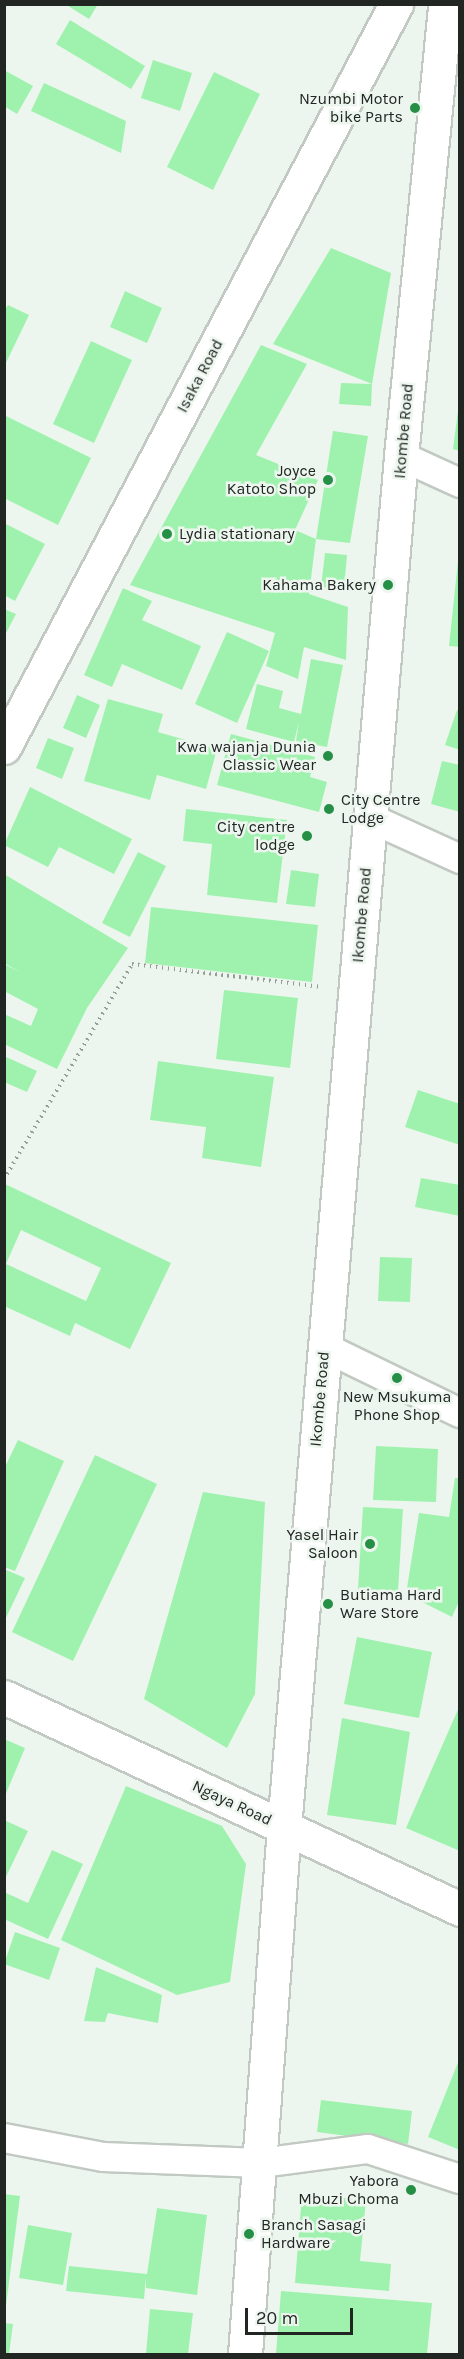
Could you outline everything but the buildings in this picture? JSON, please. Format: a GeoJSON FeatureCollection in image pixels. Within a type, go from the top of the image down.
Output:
{"type":"FeatureCollection","features":[{"type":"Feature","properties":{"kind":"street","name":"Isaka Road"},"geometry":{"type":"LineString","coordinates":[[6,742],[396,4]]}},
{"type":"Feature","properties":{"kind":"street","name":"Ikombe Road"},"geometry":{"type":"LineString","coordinates":[[245,2355],[261,2163],[284,1827],[324,1347],[401,456],[445,4]]}},
{"type":"Feature","properties":{"kind":"street"},"geometry":{"type":"LineString","coordinates":[[401,456],[459,483]]}},
{"type":"Feature","properties":{"kind":"street"},"geometry":{"type":"LineString","coordinates":[[370,818],[459,859]]}},
{"type":"Feature","properties":{"kind":"street"},"geometry":{"type":"LineString","coordinates":[[324,1347],[459,1413]]}},
{"type":"Feature","properties":{"kind":"street","name":"Ngaya Road"},"geometry":{"type":"LineString","coordinates":[[4,1697],[459,1909]]}},
{"type":"Feature","properties":{"kind":"street"},"geometry":{"type":"LineString","coordinates":[[4,2138],[103,2157],[261,2163],[368,2150],[459,2179]]}},
{"type":"Feature","properties":{"kind":"path"},"geometry":{"type":"LineString","coordinates":[[4,1179],[132,964],[356,991]]}},
{"type":"Feature","properties":{"kind":"place","name":"Nzumbi Motor bike Parts"},"geometry":{"type":"Point","coordinates":[415,108]}},
{"type":"Feature","properties":{"kind":"place","name":"Joyce Katoto Shop"},"geometry":{"type":"Point","coordinates":[328,480]}},
{"type":"Feature","properties":{"kind":"place","name":"Lydia stationary"},"geometry":{"type":"Point","coordinates":[167,534]}},
{"type":"Feature","properties":{"kind":"place","name":"Kahama Bakery"},"geometry":{"type":"Point","coordinates":[388,585]}},
{"type":"Feature","properties":{"kind":"place","name":"Kwa wajanja Dunia Classic Wear"},"geometry":{"type":"Point","coordinates":[328,756]}},
{"type":"Feature","properties":{"kind":"place","name":"City Centre Lodge"},"geometry":{"type":"Point","coordinates":[329,809]}},
{"type":"Feature","properties":{"kind":"place","name":"City centre lodge"},"geometry":{"type":"Point","coordinates":[307,836]}},
{"type":"Feature","properties":{"kind":"place","name":"New Msukuma Phone Shop"},"geometry":{"type":"Point","coordinates":[397,1378]}},
{"type":"Feature","properties":{"kind":"place","name":"Yasel Hair Saloon"},"geometry":{"type":"Point","coordinates":[370,1544]}},
{"type":"Feature","properties":{"kind":"place","name":"Butiama Hard Ware Store"},"geometry":{"type":"Point","coordinates":[328,1604]}},
{"type":"Feature","properties":{"kind":"place","name":"Yabora Mbuzi Choma"},"geometry":{"type":"Point","coordinates":[411,2190]}},
{"type":"Feature","properties":{"kind":"place","name":"Branch Sasagi Hardware"},"geometry":{"type":"Point","coordinates":[249,2234]}}]}
